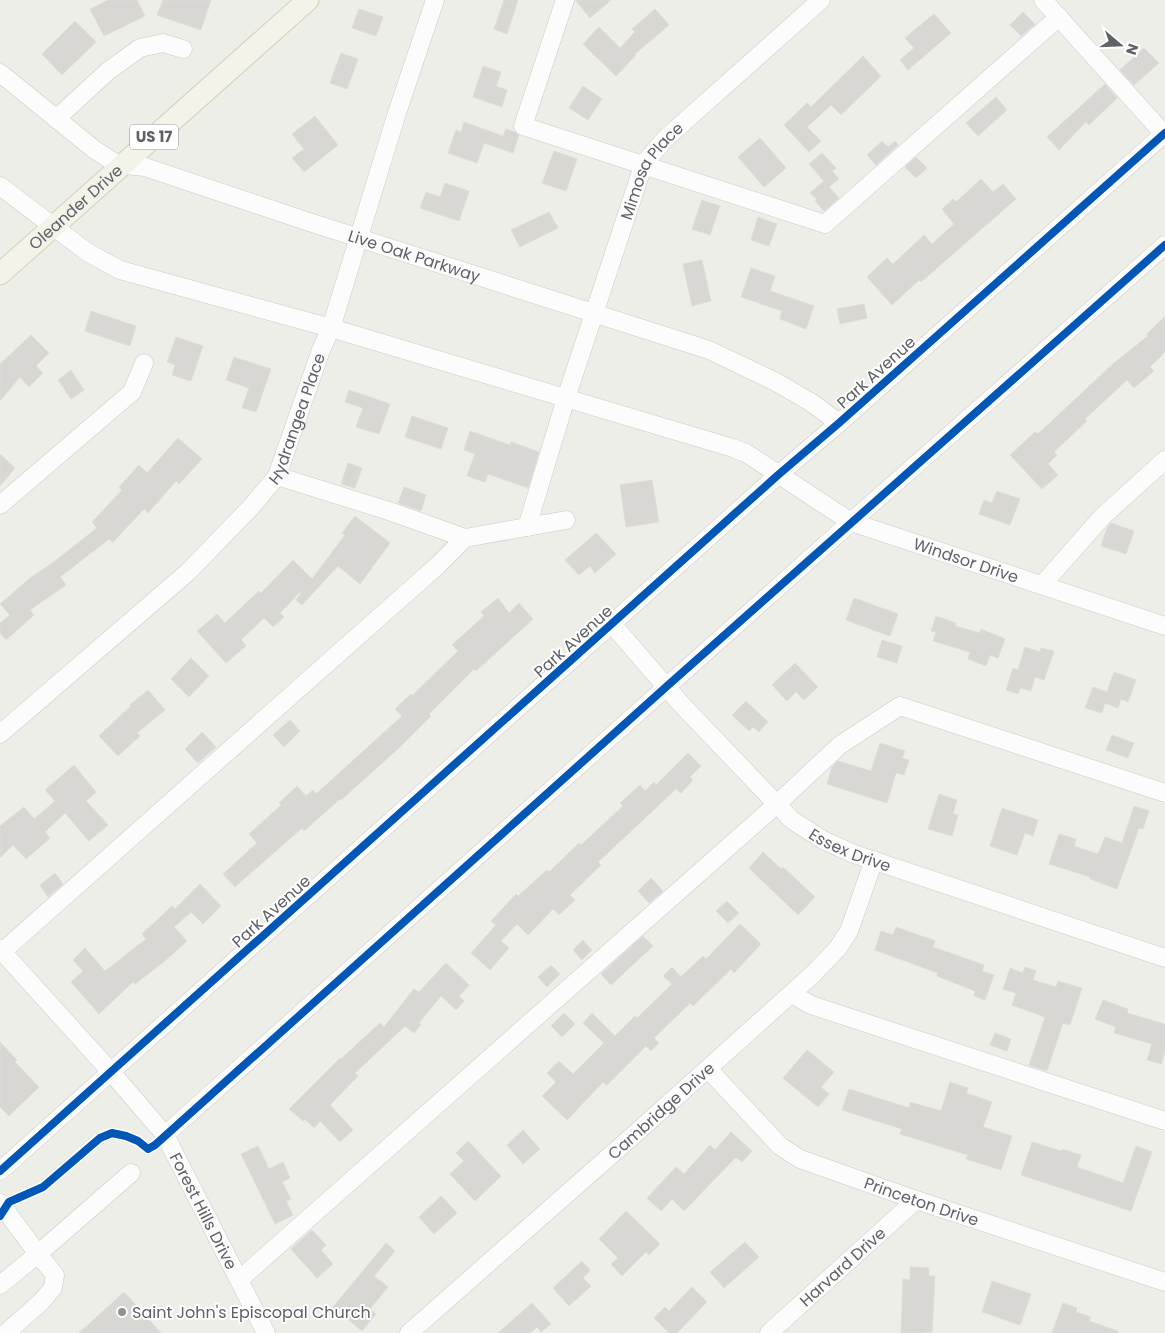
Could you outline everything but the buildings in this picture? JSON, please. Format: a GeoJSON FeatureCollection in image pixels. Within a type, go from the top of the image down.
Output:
{"type":"FeatureCollection","features":[{"type":"Feature","properties":{"kind":"main road","name":"Oleander Drive"},"geometry":{"type":"LineString","coordinates":[[0,274],[308,0]]}},
{"type":"Feature","properties":{"kind":"street","name":"Hydrangea Place"},"geometry":{"type":"LineString","coordinates":[[0,734],[188,572],[251,507],[277,476],[321,350],[331,328],[397,113],[435,0]]}},
{"type":"Feature","properties":{"kind":"street"},"geometry":{"type":"LineString","coordinates":[[565,0],[524,126],[825,224],[1059,17]]}},
{"type":"Feature","properties":{"kind":"street","name":"Mimosa Place"},"geometry":{"type":"LineString","coordinates":[[527,527],[566,398],[644,166],[656,148],[666,138],[821,0]]}},
{"type":"Feature","properties":{"kind":"street"},"geometry":{"type":"LineString","coordinates":[[1043,0],[1164,133]]}},
{"type":"Feature","properties":{"kind":"street"},"geometry":{"type":"LineString","coordinates":[[56,118],[108,71],[140,48],[163,43],[183,49]]}},
{"type":"Feature","properties":{"kind":"street","name":"Live Oak Parkway"},"geometry":{"type":"LineString","coordinates":[[0,73],[95,150],[117,164],[145,167],[709,350],[731,359],[805,398],[839,423]]}},
{"type":"Feature","properties":{"kind":"street","name":"Park Avenue"},"geometry":{"type":"LineString","coordinates":[[0,1171],[778,475],[839,423],[1164,133]]}},
{"type":"Feature","properties":{"kind":"street"},"geometry":{"type":"LineString","coordinates":[[3,193],[87,252],[120,270],[331,328],[733,448],[746,453],[778,475]]}},
{"type":"Feature","properties":{"kind":"street"},"geometry":{"type":"LineString","coordinates":[[165,1135],[851,522],[1165,245]]}},
{"type":"Feature","properties":{"kind":"street"},"geometry":{"type":"LineString","coordinates":[[0,505],[132,392],[144,364]]}},
{"type":"Feature","properties":{"kind":"street"},"geometry":{"type":"LineString","coordinates":[[1042,586],[1103,516],[1165,460]]}},
{"type":"Feature","properties":{"kind":"street","name":"Windsor Drive"},"geometry":{"type":"LineString","coordinates":[[778,475],[851,522],[1165,626]]}},
{"type":"Feature","properties":{"kind":"street"},"geometry":{"type":"LineString","coordinates":[[277,476],[389,511],[465,538],[566,520]]}},
{"type":"Feature","properties":{"kind":"street"},"geometry":{"type":"LineString","coordinates":[[1,950],[437,566],[465,538]]}},
{"type":"Feature","properties":{"kind":"street","name":"Essex Drive"},"geometry":{"type":"LineString","coordinates":[[612,624],[666,687],[792,820],[805,830],[823,840],[874,860],[1165,958]]}},
{"type":"Feature","properties":{"kind":"street"},"geometry":{"type":"LineString","coordinates":[[240,1279],[777,804],[840,745],[900,706],[1165,793]]}},
{"type":"Feature","properties":{"kind":"street","name":"Cambridge Drive"},"geometry":{"type":"LineString","coordinates":[[408,1333],[812,975],[844,940],[854,918],[874,860]]}},
{"type":"Feature","properties":{"kind":"street","name":"Forest Hills Drive"},"geometry":{"type":"LineString","coordinates":[[1,950],[165,1135],[266,1333]]}},
{"type":"Feature","properties":{"kind":"street"},"geometry":{"type":"LineString","coordinates":[[792,994],[811,1005],[1165,1122]]}},
{"type":"Feature","properties":{"kind":"street","name":"Princeton Drive"},"geometry":{"type":"LineString","coordinates":[[708,1069],[758,1124],[788,1152],[800,1159],[916,1200],[1165,1282]]}},
{"type":"Feature","properties":{"kind":"street"},"geometry":{"type":"LineString","coordinates":[[0,1285],[131,1173]]}},
{"type":"Feature","properties":{"kind":"street","name":"Harvard Drive"},"geometry":{"type":"LineString","coordinates":[[769,1333],[916,1200]]}},
{"type":"Feature","properties":{"kind":"street"},"geometry":{"type":"LineString","coordinates":[[0,1203],[55,1275],[54,1288],[6,1333]]}},
{"type":"Feature","properties":{"kind":"cycle path"},"geometry":{"type":"LineString","coordinates":[[0,1171],[778,475],[1165,133]]}},
{"type":"Feature","properties":{"kind":"cycle path"},"geometry":{"type":"LineString","coordinates":[[0,1216],[9,1202],[43,1187],[100,1138],[112,1133],[138,1141],[148,1149],[155,1145],[666,687],[1165,245]]}},
{"type":"Feature","properties":{"kind":"place","name":"Saint John's Episcopal Church"},"geometry":{"type":"Point","coordinates":[122,1312]}}]}
